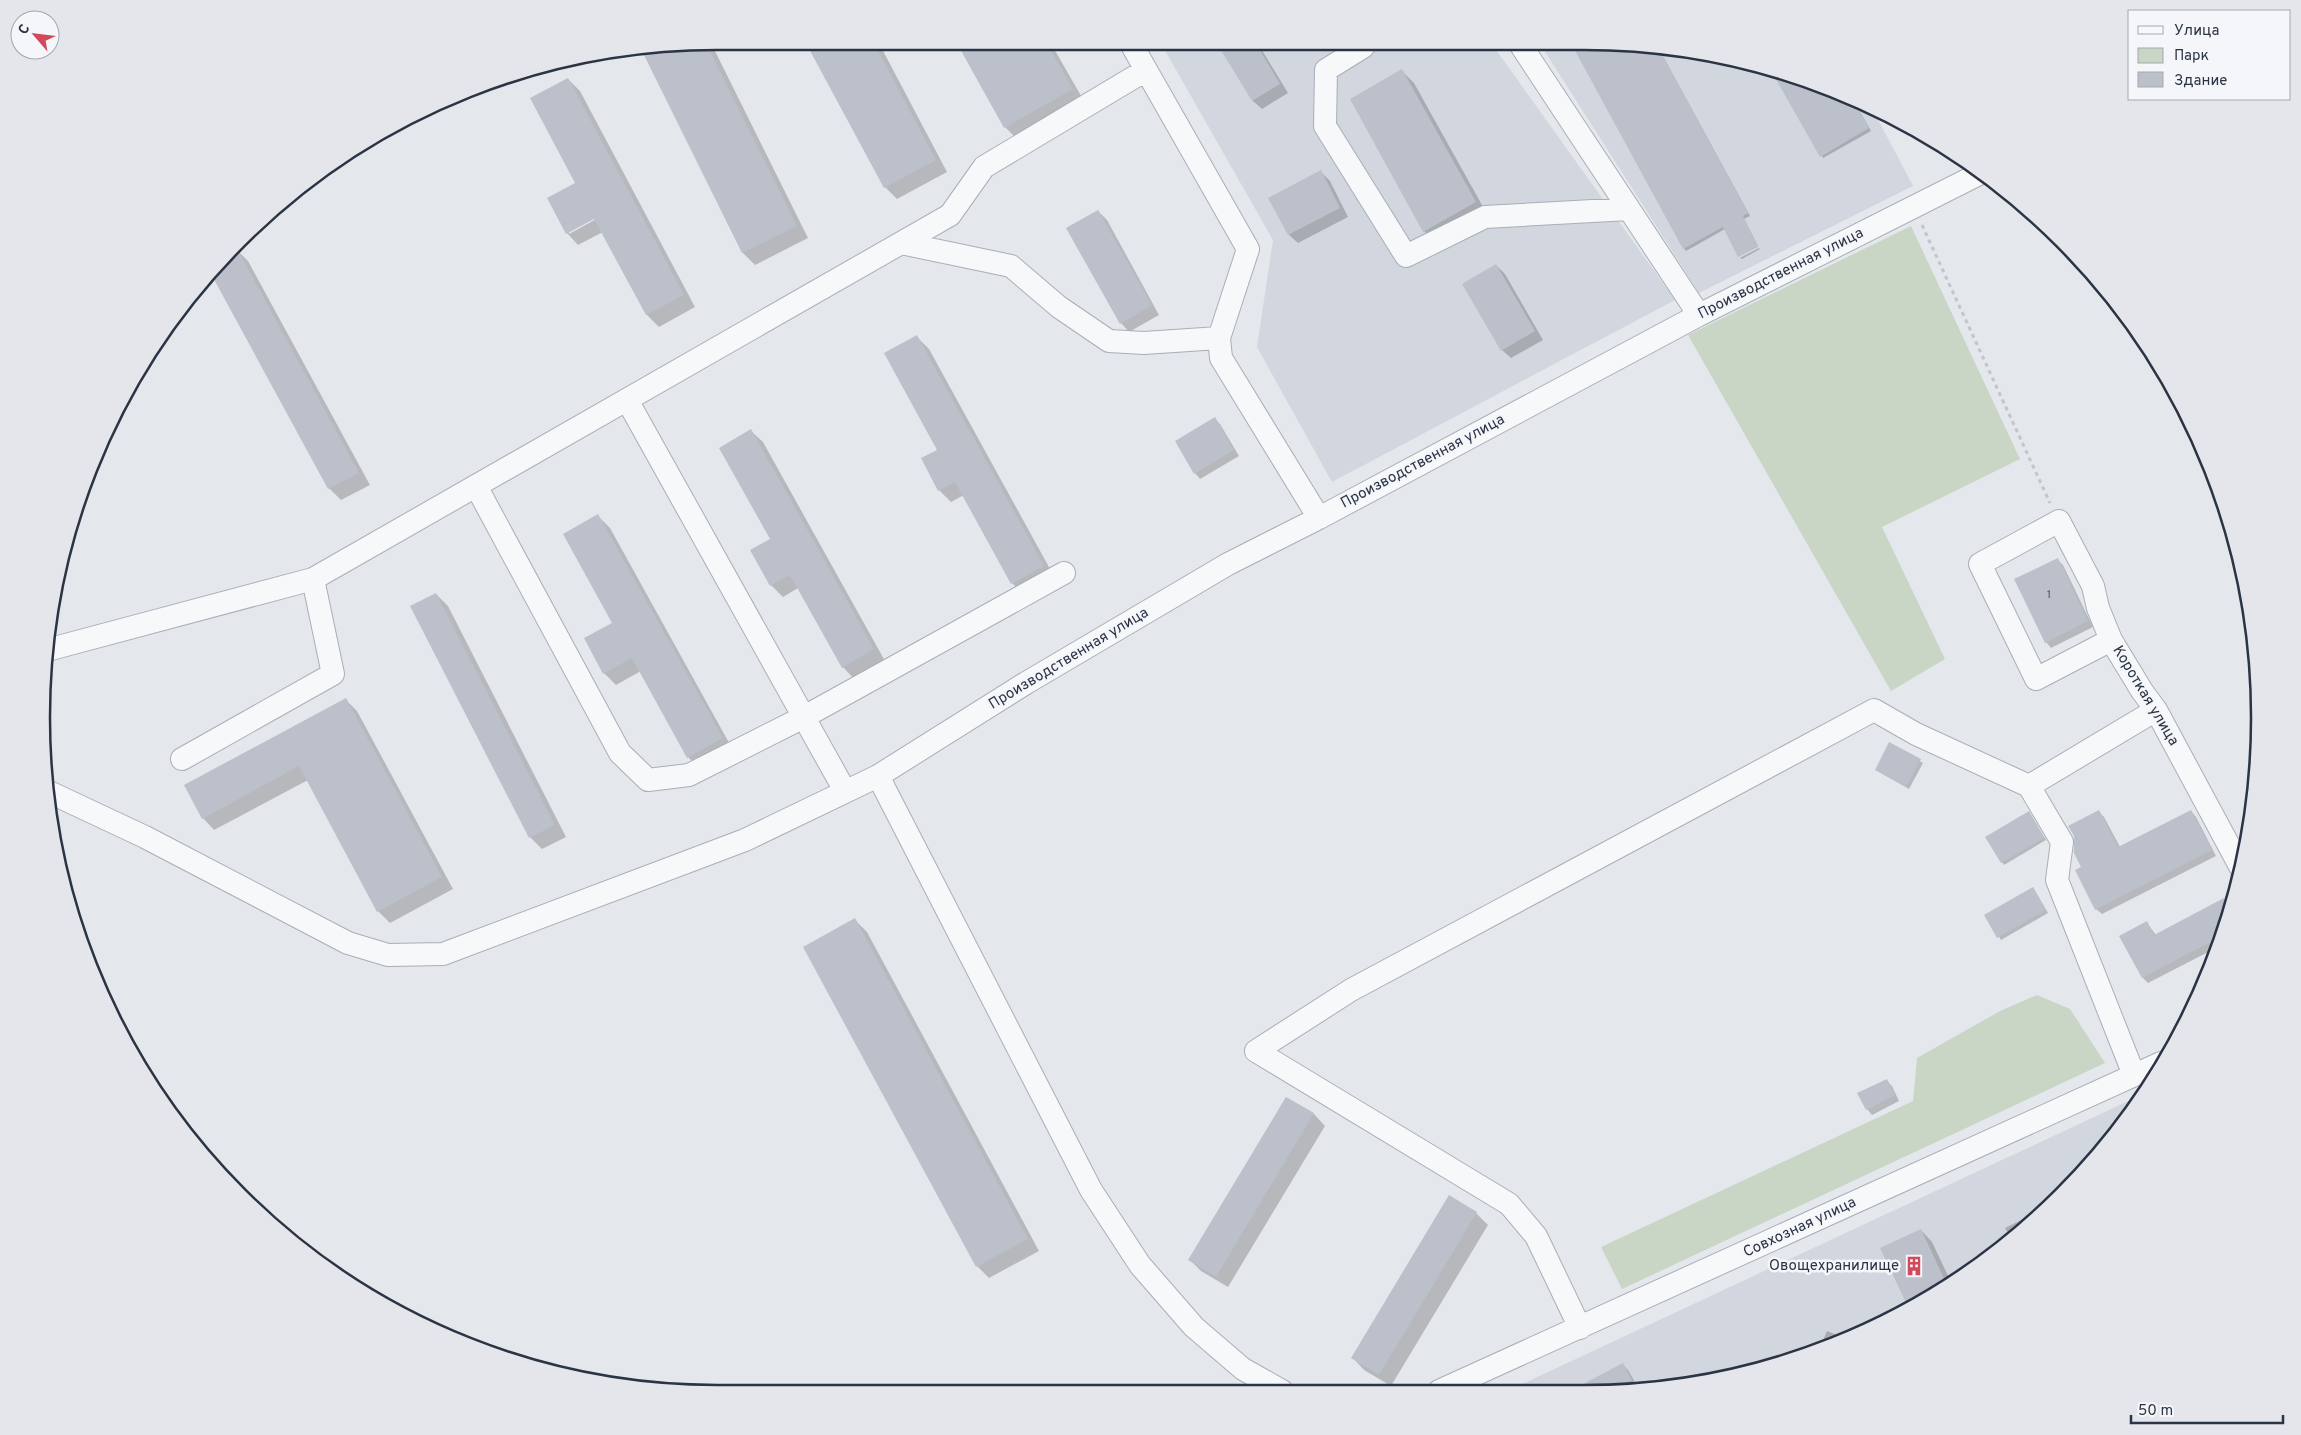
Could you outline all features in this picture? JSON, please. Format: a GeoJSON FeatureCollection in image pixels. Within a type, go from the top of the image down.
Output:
{"type":"FeatureCollection","features":[{"type":"Feature","properties":{"kind":"street"},"geometry":{"type":"LineString","coordinates":[[1135,50],[1248,249],[1219,338],[1221,358],[1319,518]]}},
{"type":"Feature","properties":{"kind":"street"},"geometry":{"type":"LineString","coordinates":[[1358,50],[1326,70],[1325,126],[1406,256],[1485,217],[1629,209]]}},
{"type":"Feature","properties":{"kind":"street"},"geometry":{"type":"LineString","coordinates":[[1524,50],[1699,315]]}},
{"type":"Feature","properties":{"kind":"street"},"geometry":{"type":"LineString","coordinates":[[54,648],[313,579],[950,214],[984,167],[1146,70]]}},
{"type":"Feature","properties":{"kind":"street","name":"Производственная улица"},"geometry":{"type":"LineString","coordinates":[[55,795],[145,837],[348,944],[388,955],[443,954],[745,840],[878,776],[1026,684],[1228,564],[1319,518],[1699,315],[1974,176]]}},
{"type":"Feature","properties":{"kind":"street"},"geometry":{"type":"LineString","coordinates":[[900,243],[1012,266],[1059,306],[1109,341],[1144,343],[1219,338]]}},
{"type":"Feature","properties":{"kind":"street"},"geometry":{"type":"LineString","coordinates":[[627,400],[845,791]]}},
{"type":"Feature","properties":{"kind":"street"},"geometry":{"type":"LineString","coordinates":[[476,486],[620,752],[648,780],[689,775],[804,717],[1064,573]]}},
{"type":"Feature","properties":{"kind":"street"},"geometry":{"type":"LineString","coordinates":[[2059,521],[1980,564],[2036,679],[2111,640]]}},
{"type":"Feature","properties":{"kind":"street","name":"Короткая улица"},"geometry":{"type":"LineString","coordinates":[[2059,521],[2092,586],[2098,608],[2111,640],[2142,691],[2156,710],[2236,858]]}},
{"type":"Feature","properties":{"kind":"street"},"geometry":{"type":"LineString","coordinates":[[182,758],[332,674],[313,579]]}},
{"type":"Feature","properties":{"kind":"street"},"geometry":{"type":"LineString","coordinates":[[1580,1328],[1536,1236],[1509,1204],[1256,1051],[1351,990],[1874,710],[1916,734],[2029,786],[2062,842],[2057,880],[2134,1075]]}},
{"type":"Feature","properties":{"kind":"street"},"geometry":{"type":"LineString","coordinates":[[2029,786],[2156,710]]}},
{"type":"Feature","properties":{"kind":"street"},"geometry":{"type":"LineString","coordinates":[[878,776],[1096,1199],[1140,1265],[1194,1327],[1243,1369],[1271,1385]]}},
{"type":"Feature","properties":{"kind":"street","name":"Совхозная улица"},"geometry":{"type":"LineString","coordinates":[[1454,1385],[2152,1067]]}},
{"type":"Feature","properties":{"kind":"path"},"geometry":{"type":"LineString","coordinates":[[1914,206],[2059,521]]}},
{"type":"Feature","properties":{"kind":"shaded area"},"geometry":{"type":"Polygon","coordinates":[[[1165,50],[1496,50],[1675,300],[1332,482],[1257,347],[1273,240],[1165,50]]]}},
{"type":"Feature","properties":{"kind":"shaded area"},"geometry":{"type":"Polygon","coordinates":[[[1544,50],[1627,51],[1714,63],[1798,85],[1877,118],[1913,186],[1699,293],[1544,50]]]}},
{"type":"Feature","properties":{"kind":"shaded area"},"geometry":{"type":"Polygon","coordinates":[[[2130,1100],[2085,1158],[2024,1219],[1954,1273],[1917,1296],[1879,1316],[1798,1350],[1714,1372],[1627,1384],[1520,1385],[2130,1100]]]}},
{"type":"Feature","properties":{"kind":"green space"},"geometry":{"type":"Polygon","coordinates":[[[1911,226],[2020,459],[1882,527],[1945,659],[1891,691],[1688,335],[1911,226]]]}},
{"type":"Feature","properties":{"kind":"green space"},"geometry":{"type":"Polygon","coordinates":[[[2037,995],[2070,1009],[2105,1063],[1622,1289],[1601,1247],[1913,1101],[1917,1058],[2000,1011],[2037,995]]]}},
{"type":"Feature","properties":{"kind":"building"},"geometry":{"type":"Polygon","coordinates":[[[710,50],[797,226],[742,253],[644,54],[710,50]]]}},
{"type":"Feature","properties":{"kind":"building"},"geometry":{"type":"Polygon","coordinates":[[[810,50],[878,50],[936,160],[884,188],[810,50]]]}},
{"type":"Feature","properties":{"kind":"building"},"geometry":{"type":"Polygon","coordinates":[[[961,50],[1051,50],[1073,89],[1004,128],[961,50]]]}},
{"type":"Feature","properties":{"kind":"building"},"geometry":{"type":"Polygon","coordinates":[[[1221,50],[1260,50],[1280,84],[1252,101],[1221,50]]]}},
{"type":"Feature","properties":{"kind":"building"},"geometry":{"type":"Polygon","coordinates":[[[1575,50],[1627,51],[1662,55],[1748,213],[1743,216],[1758,247],[1738,257],[1723,227],[1683,249],[1575,50]]]}},
{"type":"Feature","properties":{"kind":"building"},"geometry":{"type":"Polygon","coordinates":[[[1402,69],[1476,202],[1423,232],[1350,99],[1402,69]]]}},
{"type":"Feature","properties":{"kind":"building"},"geometry":{"type":"Polygon","coordinates":[[[568,78],[684,295],[646,315],[594,219],[566,234],[547,198],[575,183],[530,98],[568,78]]]}},
{"type":"Feature","properties":{"kind":"building"},"geometry":{"type":"Polygon","coordinates":[[[1776,79],[1798,85],[1859,110],[1869,128],[1820,157],[1776,79]]]}},
{"type":"Feature","properties":{"kind":"building"},"geometry":{"type":"Polygon","coordinates":[[[1321,170],[1340,208],[1288,235],[1268,198],[1321,170]]]}},
{"type":"Feature","properties":{"kind":"building"},"geometry":{"type":"Polygon","coordinates":[[[1098,210],[1152,305],[1120,324],[1066,228],[1098,210]]]}},
{"type":"Feature","properties":{"kind":"building"},"geometry":{"type":"Polygon","coordinates":[[[239,253],[359,473],[328,489],[214,279],[239,253]]]}},
{"type":"Feature","properties":{"kind":"building"},"geometry":{"type":"Polygon","coordinates":[[[1496,264],[1535,331],[1501,351],[1462,284],[1496,264]]]}},
{"type":"Feature","properties":{"kind":"building"},"geometry":{"type":"Polygon","coordinates":[[[917,335],[1044,566],[1011,584],[955,482],[938,491],[921,458],[937,450],[884,353],[917,335]]]}},
{"type":"Feature","properties":{"kind":"building"},"geometry":{"type":"Polygon","coordinates":[[[1215,417],[1234,450],[1194,474],[1175,441],[1215,417]]]}},
{"type":"Feature","properties":{"kind":"building"},"geometry":{"type":"Polygon","coordinates":[[[751,429],[874,649],[842,668],[790,575],[770,586],[750,550],[770,539],[719,448],[751,429]]]}},
{"type":"Feature","properties":{"kind":"building"},"geometry":{"type":"Polygon","coordinates":[[[598,514],[723,738],[687,758],[632,658],[603,674],[584,638],[612,623],[563,534],[598,514]]]}},
{"type":"Feature","properties":{"kind":"building"},"geometry":{"type":"Polygon","coordinates":[[[2058,558],[2088,621],[2045,643],[2014,579],[2058,558]]]}},
{"type":"Feature","properties":{"kind":"building"},"geometry":{"type":"Polygon","coordinates":[[[436,593],[555,825],[529,838],[410,606],[436,593]]]}},
{"type":"Feature","properties":{"kind":"building"},"geometry":{"type":"Polygon","coordinates":[[[346,698],[442,877],[377,912],[299,766],[202,819],[184,785],[346,698]]]}},
{"type":"Feature","properties":{"kind":"building"},"geometry":{"type":"Polygon","coordinates":[[[1889,742],[1921,759],[1906,787],[1875,770],[1889,742]]]}},
{"type":"Feature","properties":{"kind":"building"},"geometry":{"type":"Polygon","coordinates":[[[2099,810],[2118,847],[2191,810],[2212,850],[2095,910],[2075,870],[2081,867],[2074,853],[2074,836],[2068,826],[2099,810]]]}},
{"type":"Feature","properties":{"kind":"building"},"geometry":{"type":"Polygon","coordinates":[[[2029,811],[2044,838],[2001,863],[1985,837],[2029,811]]]}},
{"type":"Feature","properties":{"kind":"building"},"geometry":{"type":"Polygon","coordinates":[[[2033,887],[2046,910],[1997,938],[1984,915],[2033,887]]]}},
{"type":"Feature","properties":{"kind":"building"},"geometry":{"type":"Polygon","coordinates":[[[2224,898],[2225,900],[2213,941],[2142,978],[2119,936],[2147,921],[2154,935],[2224,898]]]}},
{"type":"Feature","properties":{"kind":"building"},"geometry":{"type":"Polygon","coordinates":[[[855,918],[1028,1239],[976,1267],[803,947],[855,918]]]}},
{"type":"Feature","properties":{"kind":"building"},"geometry":{"type":"Polygon","coordinates":[[[1887,1079],[1895,1095],[1866,1110],[1857,1093],[1887,1079]]]}},
{"type":"Feature","properties":{"kind":"building"},"geometry":{"type":"Polygon","coordinates":[[[1286,1097],[1314,1113],[1216,1277],[1188,1260],[1286,1097]]]}},
{"type":"Feature","properties":{"kind":"building"},"geometry":{"type":"Polygon","coordinates":[[[1449,1195],[1477,1212],[1379,1375],[1351,1358],[1449,1195]]]}},
{"type":"Feature","properties":{"kind":"building","name":"Овощехранилище"},"geometry":{"type":"Polygon","coordinates":[[[1921,1229],[1944,1279],[1906,1302],[1880,1248],[1921,1229]]]}},
{"type":"Feature","properties":{"kind":"building"},"geometry":{"type":"Polygon","coordinates":[[[1623,1363],[1632,1380],[1624,1384],[1581,1385],[1623,1363]]]}},
{"type":"Feature","properties":{"kind":"place","name":"Овощехранилище"},"geometry":{"type":"Point","coordinates":[1914,1266]}}]}
